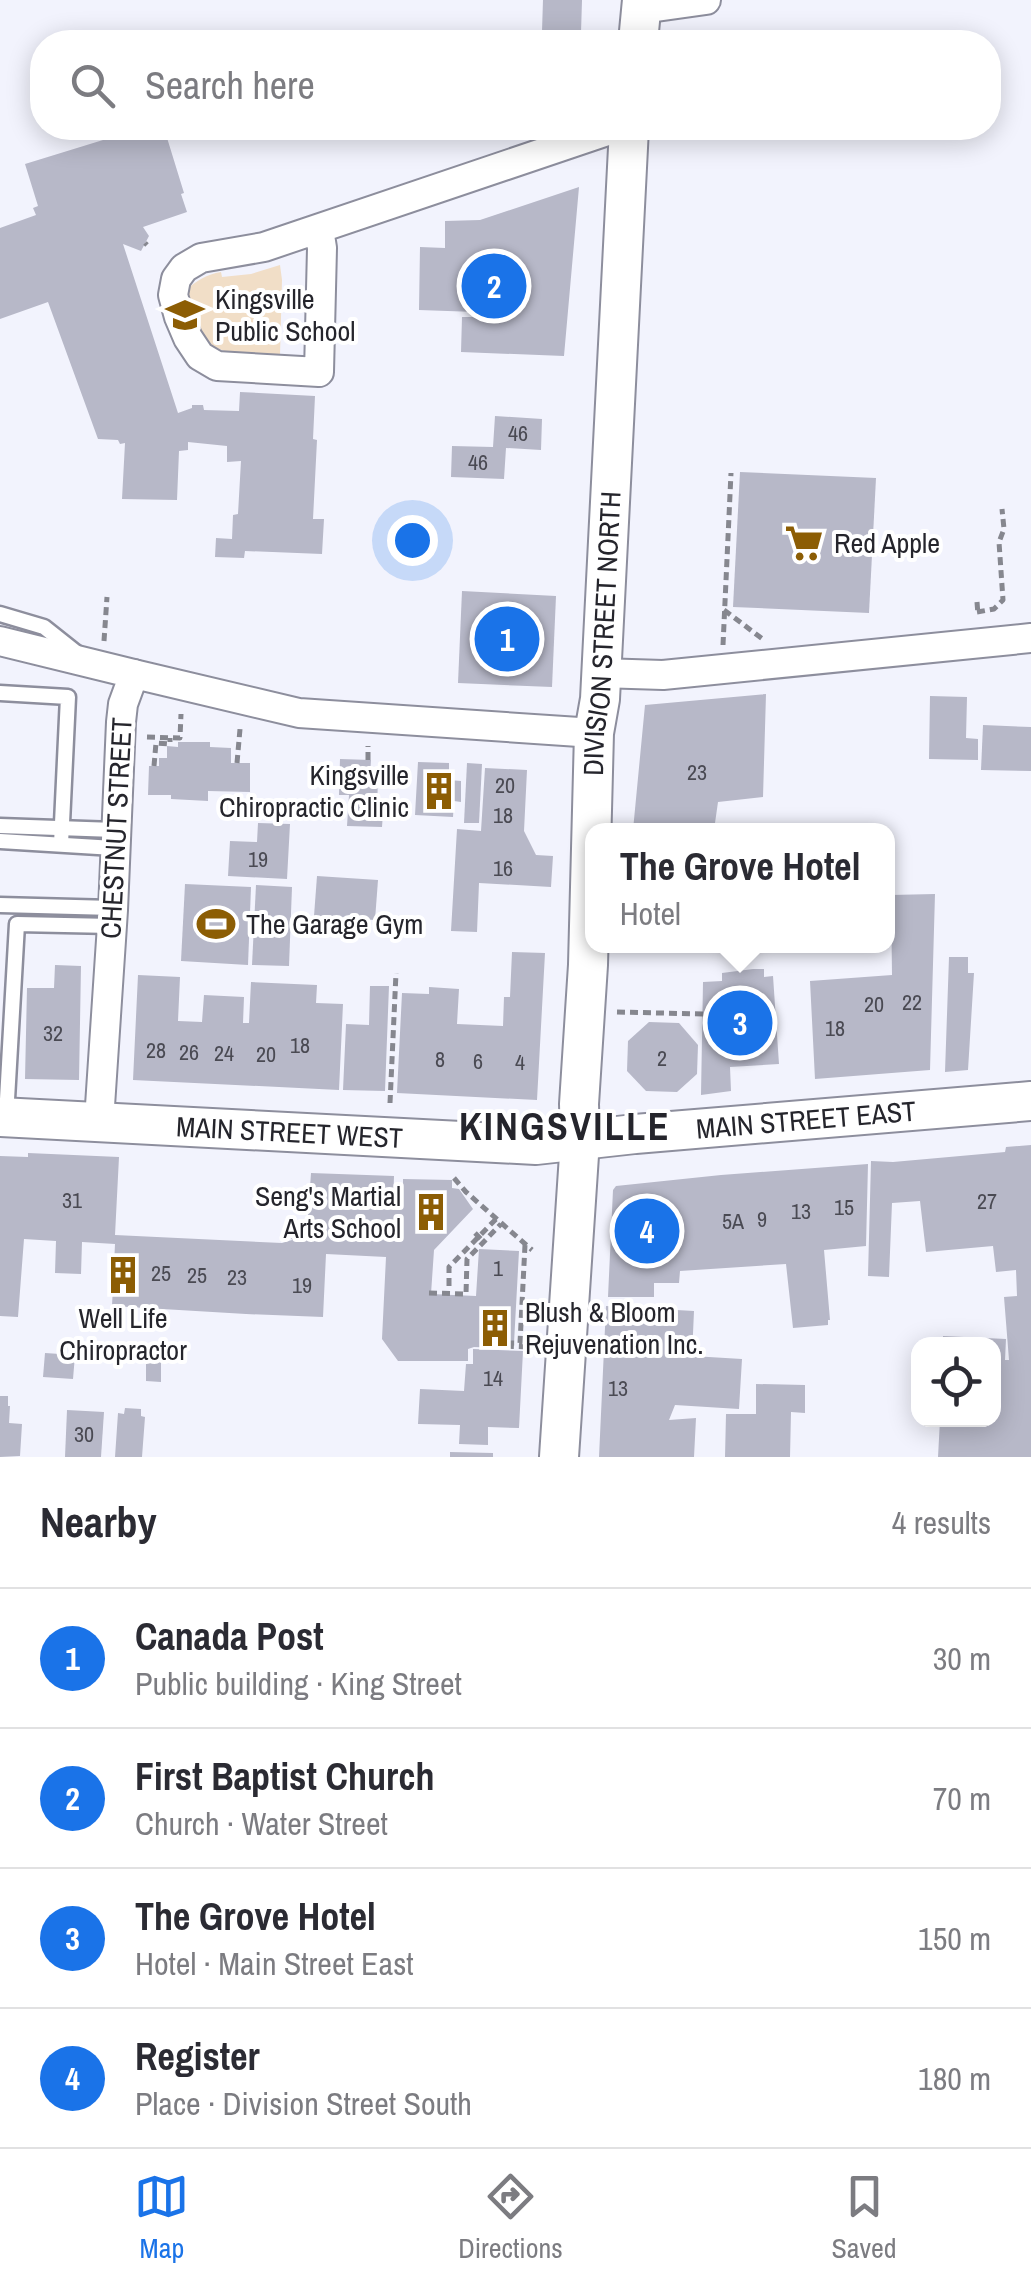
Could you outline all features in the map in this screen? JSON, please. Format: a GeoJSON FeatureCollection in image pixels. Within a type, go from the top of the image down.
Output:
{"type":"FeatureCollection","features":[{"type":"Feature","properties":{"kind":"main road","name":"DIVISION STREET NORTH"},"geometry":{"type":"LineString","coordinates":[[592,823],[629,140]]}},
{"type":"Feature","properties":{"kind":"main road","name":"DIVISION STREET NORTH"},"geometry":{"type":"LineString","coordinates":[[559,1457],[588,953]]}},
{"type":"Feature","properties":{"kind":"main road","name":"MAIN STREET EAST"},"geometry":{"type":"LineString","coordinates":[[580,1140],[1031,1102]]}},
{"type":"Feature","properties":{"kind":"main road","name":"MAIN STREET WEST"},"geometry":{"type":"LineString","coordinates":[[3,1117],[536,1145],[580,1140]]}},
{"type":"Feature","properties":{"kind":"street"},"geometry":{"type":"LineString","coordinates":[[641,17],[706,0]]}},
{"type":"Feature","properties":{"kind":"street"},"geometry":{"type":"LineString","coordinates":[[319,229],[319,372],[217,366],[200,356],[188,338],[173,295],[184,268],[201,258],[264,246],[319,229],[581,140]]}},
{"type":"Feature","properties":{"kind":"street"},"geometry":{"type":"LineString","coordinates":[[600,674],[663,675],[1031,638]]}},
{"type":"Feature","properties":{"kind":"street"},"geometry":{"type":"LineString","coordinates":[[0,641],[95,653],[134,674],[299,713],[594,733]]}},
{"type":"Feature","properties":{"kind":"street","name":"CHESTNUT STREET"},"geometry":{"type":"LineString","coordinates":[[100,1121],[123,704],[134,674]]}},
{"type":"Feature","properties":{"kind":"lane"},"geometry":{"type":"LineString","coordinates":[[0,614],[44,627],[95,653]]}},
{"type":"Feature","properties":{"kind":"lane"},"geometry":{"type":"LineString","coordinates":[[0,694],[68,696],[60,844]]}},
{"type":"Feature","properties":{"kind":"lane"},"geometry":{"type":"LineString","coordinates":[[0,826],[62,828],[115,839]]}},
{"type":"Feature","properties":{"kind":"lane"},"geometry":{"type":"LineString","coordinates":[[0,841],[60,844],[115,839]]}},
{"type":"Feature","properties":{"kind":"lane"},"geometry":{"type":"LineString","coordinates":[[0,905],[112,917]]}},
{"type":"Feature","properties":{"kind":"lane"},"geometry":{"type":"LineString","coordinates":[[3,1117],[18,924],[112,917]]}},
{"type":"Feature","properties":{"kind":"path"},"geometry":{"type":"LineString","coordinates":[[722,653],[730,473]]}},
{"type":"Feature","properties":{"kind":"path"},"geometry":{"type":"LineString","coordinates":[[978,612],[994,609],[1003,600],[999,542],[1004,529],[1002,509]]}},
{"type":"Feature","properties":{"kind":"path"},"geometry":{"type":"LineString","coordinates":[[95,653],[107,597]]}},
{"type":"Feature","properties":{"kind":"path"},"geometry":{"type":"LineString","coordinates":[[723,609],[773,648]]}},
{"type":"Feature","properties":{"kind":"path"},"geometry":{"type":"LineString","coordinates":[[146,737],[180,738],[182,714]]}},
{"type":"Feature","properties":{"kind":"path"},"geometry":{"type":"LineString","coordinates":[[237,763],[240,729]]}},
{"type":"Feature","properties":{"kind":"path"},"geometry":{"type":"LineString","coordinates":[[154,766],[156,743],[170,744],[170,738]]}},
{"type":"Feature","properties":{"kind":"path"},"geometry":{"type":"LineString","coordinates":[[368,746],[368,760]]}},
{"type":"Feature","properties":{"kind":"path"},"geometry":{"type":"LineString","coordinates":[[390,1103],[396,972]]}},
{"type":"Feature","properties":{"kind":"path"},"geometry":{"type":"LineString","coordinates":[[618,1012],[704,1014]]}},
{"type":"Feature","properties":{"kind":"path"},"geometry":{"type":"LineString","coordinates":[[454,1178],[532,1250]]}},
{"type":"Feature","properties":{"kind":"path"},"geometry":{"type":"LineString","coordinates":[[428,1293],[466,1294],[467,1259],[499,1222]]}},
{"type":"Feature","properties":{"kind":"path"},"geometry":{"type":"LineString","coordinates":[[448,1286],[449,1267],[499,1222]]}},
{"type":"Feature","properties":{"kind":"path"},"geometry":{"type":"LineString","coordinates":[[475,1233],[483,1242]]}},
{"type":"Feature","properties":{"kind":"path"},"geometry":{"type":"LineString","coordinates":[[524,1245],[520,1344],[504,1346],[528,1346]]}},
{"type":"Feature","properties":{"kind":"shaded area"},"geometry":{"type":"Polygon","coordinates":[[[280,265],[280,355],[230,353],[208,342],[194,322],[186,290],[216,273],[221,272],[222,277],[251,274],[280,265]]]}},
{"type":"Feature","properties":{"kind":"building"},"geometry":{"type":"Polygon","coordinates":[[[543,0],[582,0],[581,30],[542,30],[543,0]]]}},
{"type":"Feature","properties":{"kind":"building"},"geometry":{"type":"Polygon","coordinates":[[[103,140],[168,140],[187,212],[143,227],[149,236],[141,251],[123,244],[178,413],[192,405],[203,405],[204,410],[239,411],[240,392],[315,396],[313,519],[324,519],[322,554],[245,551],[244,558],[215,557],[216,538],[232,539],[233,515],[238,514],[241,461],[227,462],[227,446],[188,442],[188,450],[179,451],[177,500],[122,499],[125,443],[98,439],[48,302],[0,319],[0,228],[36,215],[33,208],[38,206],[25,164],[103,140]]]}},
{"type":"Feature","properties":{"kind":"building"},"geometry":{"type":"Polygon","coordinates":[[[579,187],[564,356],[461,352],[462,317],[476,317],[476,312],[419,310],[420,247],[445,248],[445,221],[480,220],[579,187]]]}},
{"type":"Feature","properties":{"kind":"building"},"geometry":{"type":"Polygon","coordinates":[[[495,416],[542,419],[541,450],[506,448],[504,479],[451,477],[452,446],[493,447],[495,416]]]}},
{"type":"Feature","properties":{"kind":"building","name":"Red Apple"},"geometry":{"type":"Polygon","coordinates":[[[740,472],[876,478],[869,613],[733,607],[740,472]]]}},
{"type":"Feature","properties":{"kind":"building"},"geometry":{"type":"Polygon","coordinates":[[[462,591],[556,596],[552,687],[458,683],[462,591]]]}},
{"type":"Feature","properties":{"kind":"building"},"geometry":{"type":"Polygon","coordinates":[[[766,694],[763,797],[718,802],[715,823],[634,823],[645,705],[766,694]]]}},
{"type":"Feature","properties":{"kind":"building"},"geometry":{"type":"Polygon","coordinates":[[[930,696],[967,697],[966,738],[978,739],[978,760],[929,759],[930,696]]]}},
{"type":"Feature","properties":{"kind":"building"},"geometry":{"type":"Polygon","coordinates":[[[983,725],[1031,727],[1031,771],[981,770],[983,725]]]}},
{"type":"Feature","properties":{"kind":"building"},"geometry":{"type":"Polygon","coordinates":[[[178,742],[210,742],[210,747],[231,748],[231,763],[250,763],[250,792],[208,791],[208,801],[148,795],[149,766],[159,766],[159,758],[167,758],[167,746],[178,747],[178,742]]]}},
{"type":"Feature","properties":{"kind":"building"},"geometry":{"type":"Polygon","coordinates":[[[340,759],[371,760],[370,776],[378,776],[377,813],[383,813],[382,827],[347,826],[349,795],[339,795],[340,759]]]}},
{"type":"Feature","properties":{"kind":"building","name":"Kingsville Chiropractic Clinic"},"geometry":{"type":"Polygon","coordinates":[[[418,762],[449,763],[449,780],[461,781],[461,802],[454,801],[453,817],[415,815],[418,762]]]}},
{"type":"Feature","properties":{"kind":"building"},"geometry":{"type":"Polygon","coordinates":[[[467,763],[482,764],[479,823],[464,823],[467,763]]]}},
{"type":"Feature","properties":{"kind":"building"},"geometry":{"type":"Polygon","coordinates":[[[485,768],[527,770],[524,831],[536,855],[553,856],[551,887],[479,883],[477,932],[451,931],[457,829],[481,831],[485,768]]]}},
{"type":"Feature","properties":{"kind":"building"},"geometry":{"type":"Polygon","coordinates":[[[258,823],[290,824],[287,879],[228,876],[230,841],[257,842],[258,823]]]}},
{"type":"Feature","properties":{"kind":"building"},"geometry":{"type":"Polygon","coordinates":[[[317,876],[378,880],[375,920],[314,916],[317,876]]]}},
{"type":"Feature","properties":{"kind":"building","name":"The Garage Gym"},"geometry":{"type":"Polygon","coordinates":[[[185,884],[251,887],[248,965],[181,961],[185,884]]]}},
{"type":"Feature","properties":{"kind":"building"},"geometry":{"type":"Polygon","coordinates":[[[256,885],[292,887],[289,966],[252,965],[256,885]]]}},
{"type":"Feature","properties":{"kind":"building"},"geometry":{"type":"Polygon","coordinates":[[[935,894],[930,1070],[815,1079],[810,981],[892,975],[895,895],[935,894]]]}},
{"type":"Feature","properties":{"kind":"building"},"geometry":{"type":"Polygon","coordinates":[[[512,952],[545,953],[537,1100],[397,1093],[402,993],[429,994],[429,987],[459,989],[457,1024],[503,1026],[504,997],[510,997],[512,952]]]}},
{"type":"Feature","properties":{"kind":"building"},"geometry":{"type":"Polygon","coordinates":[[[949,957],[968,957],[968,973],[974,973],[968,1070],[945,1072],[949,957]]]}},
{"type":"Feature","properties":{"kind":"building"},"geometry":{"type":"Polygon","coordinates":[[[55,965],[81,966],[79,1080],[25,1079],[27,988],[54,988],[55,965]]]}},
{"type":"Feature","properties":{"kind":"building"},"geometry":{"type":"Polygon","coordinates":[[[764,969],[764,977],[773,976],[779,1064],[730,1067],[731,1091],[701,1095],[703,982],[722,981],[722,973],[764,969]]]}},
{"type":"Feature","properties":{"kind":"building"},"geometry":{"type":"Polygon","coordinates":[[[138,975],[180,977],[178,1021],[202,1022],[204,995],[244,997],[243,1023],[249,1023],[251,982],[317,985],[316,1003],[343,1004],[339,1090],[133,1080],[138,975]]]}},
{"type":"Feature","properties":{"kind":"building"},"geometry":{"type":"Polygon","coordinates":[[[370,986],[389,986],[385,1091],[343,1090],[346,1024],[369,1025],[370,986]]]}},
{"type":"Feature","properties":{"kind":"building"},"geometry":{"type":"Polygon","coordinates":[[[649,1022],[679,1023],[698,1045],[697,1074],[677,1092],[646,1091],[627,1071],[628,1041],[649,1022]]]}},
{"type":"Feature","properties":{"kind":"building"},"geometry":{"type":"Polygon","coordinates":[[[1031,1145],[1031,1457],[938,1457],[940,1427],[1001,1427],[1001,1339],[1006,1339],[1005,1360],[1009,1360],[1004,1297],[1017,1296],[1016,1270],[996,1272],[993,1246],[926,1252],[920,1201],[892,1203],[889,1277],[868,1276],[871,1161],[1005,1152],[1006,1147],[1031,1145]]]}},
{"type":"Feature","properties":{"kind":"building"},"geometry":{"type":"Polygon","coordinates":[[[28,1153],[119,1157],[115,1235],[282,1243],[292,1240],[290,1235],[299,1226],[307,1230],[311,1173],[394,1176],[393,1206],[398,1206],[403,1179],[452,1180],[452,1188],[459,1189],[473,1209],[434,1250],[431,1294],[476,1296],[479,1249],[519,1251],[514,1343],[502,1343],[501,1348],[468,1349],[468,1361],[398,1361],[382,1339],[386,1257],[326,1254],[323,1317],[246,1314],[112,1306],[115,1244],[82,1242],[81,1274],[55,1273],[56,1241],[24,1239],[18,1317],[0,1316],[0,1156],[28,1157],[28,1153]]]}},
{"type":"Feature","properties":{"kind":"building"},"geometry":{"type":"Polygon","coordinates":[[[868,1164],[866,1246],[824,1250],[828,1325],[793,1328],[786,1264],[680,1271],[679,1283],[654,1283],[654,1297],[608,1297],[616,1186],[868,1164]]]}},
{"type":"Feature","properties":{"kind":"building"},"geometry":{"type":"Polygon","coordinates":[[[606,1306],[694,1311],[692,1356],[742,1359],[739,1409],[675,1405],[669,1420],[696,1418],[694,1457],[599,1457],[606,1306]]]}},
{"type":"Feature","properties":{"kind":"building"},"geometry":{"type":"Polygon","coordinates":[[[473,1349],[523,1351],[519,1428],[488,1427],[488,1445],[459,1444],[460,1425],[418,1424],[420,1389],[464,1391],[466,1364],[473,1364],[473,1349]]]}},
{"type":"Feature","properties":{"kind":"building"},"geometry":{"type":"Polygon","coordinates":[[[45,1353],[75,1355],[73,1379],[43,1377],[45,1353]]]}},
{"type":"Feature","properties":{"kind":"building"},"geometry":{"type":"Polygon","coordinates":[[[146,1355],[161,1356],[161,1382],[146,1381],[146,1355]]]}},
{"type":"Feature","properties":{"kind":"building"},"geometry":{"type":"Polygon","coordinates":[[[756,1384],[805,1385],[805,1413],[791,1412],[790,1457],[725,1457],[726,1414],[756,1414],[756,1384]]]}},
{"type":"Feature","properties":{"kind":"building"},"geometry":{"type":"Polygon","coordinates":[[[0,1396],[8,1396],[9,1423],[22,1424],[20,1456],[0,1457],[0,1396]]]}},
{"type":"Feature","properties":{"kind":"building"},"geometry":{"type":"Polygon","coordinates":[[[125,1408],[141,1409],[141,1416],[145,1417],[142,1457],[115,1457],[118,1413],[124,1414],[125,1408]]]}},
{"type":"Feature","properties":{"kind":"building"},"geometry":{"type":"Polygon","coordinates":[[[67,1410],[104,1412],[101,1457],[65,1457],[67,1410]]]}},
{"type":"Feature","properties":{"kind":"building"},"geometry":{"type":"Polygon","coordinates":[[[450,1452],[493,1453],[493,1457],[450,1457],[450,1452]]]}},
{"type":"Feature","properties":{"kind":"place","name":"First Baptist Church"},"geometry":{"type":"Point","coordinates":[494,286]}},
{"type":"Feature","properties":{"kind":"place","name":"Kingsville Public School"},"geometry":{"type":"Point","coordinates":[185,315]}},
{"type":"Feature","properties":{"kind":"place","name":"Red Apple"},"geometry":{"type":"Point","coordinates":[804,543]}},
{"type":"Feature","properties":{"kind":"place","name":"Canada Post"},"geometry":{"type":"Point","coordinates":[507,639]}},
{"type":"Feature","properties":{"kind":"place","name":"Kingsville Chiropractic Clinic"},"geometry":{"type":"Point","coordinates":[439,791]}},
{"type":"Feature","properties":{"kind":"place","name":"The Garage Gym"},"geometry":{"type":"Point","coordinates":[216,924]}},
{"type":"Feature","properties":{"kind":"place","name":"The Grove Hotel"},"geometry":{"type":"Point","coordinates":[740,1023]}},
{"type":"Feature","properties":{"kind":"place","name":"Seng's Martial Arts School"},"geometry":{"type":"Point","coordinates":[431,1212]}},
{"type":"Feature","properties":{"kind":"place","name":"Register"},"geometry":{"type":"Point","coordinates":[647,1231]}},
{"type":"Feature","properties":{"kind":"place","name":"Well Life Chiropractor"},"geometry":{"type":"Point","coordinates":[123,1275]}},
{"type":"Feature","properties":{"kind":"place","name":"Blush & Bloom Rejuvenation Inc."},"geometry":{"type":"Point","coordinates":[495,1328]}},
{"type":"Feature","properties":{"kind":"district","name":"KINGSVILLE"},"geometry":{"type":"Point","coordinates":[565,1126]}}]}
